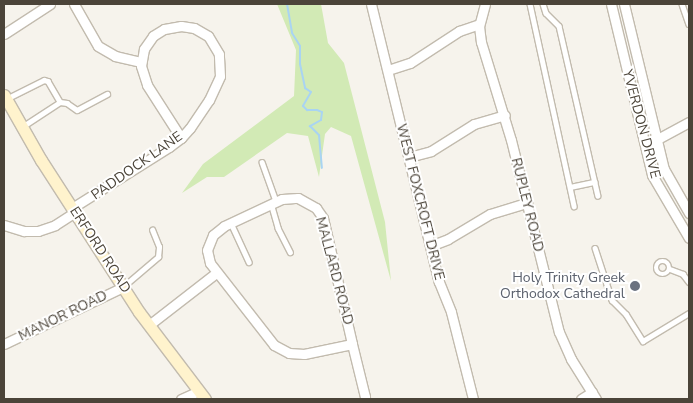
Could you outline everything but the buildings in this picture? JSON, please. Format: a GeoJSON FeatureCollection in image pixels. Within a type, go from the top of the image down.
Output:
{"type":"FeatureCollection","features":[{"type":"Feature","properties":{"kind":"street"},"geometry":{"type":"LineString","coordinates":[[4,34],[50,4]]}},
{"type":"Feature","properties":{"kind":"street"},"geometry":{"type":"LineString","coordinates":[[74,4],[98,46],[115,56],[141,62],[142,75],[147,85],[181,138]]}},
{"type":"Feature","properties":{"kind":"street","name":"WEST FOXCROFT DRIVE"},"geometry":{"type":"LineString","coordinates":[[371,4],[439,282],[451,312],[472,399]]}},
{"type":"Feature","properties":{"kind":"street","name":"RUPLEY ROAD"},"geometry":{"type":"LineString","coordinates":[[485,4],[479,24],[481,42],[505,115],[559,332],[570,359],[594,396]]}},
{"type":"Feature","properties":{"kind":"street","name":"YVERDON DRIVE"},"geometry":{"type":"LineString","coordinates":[[611,4],[654,180],[689,238]]}},
{"type":"Feature","properties":{"kind":"street","name":"YVERDON DRIVE"},"geometry":{"type":"LineString","coordinates":[[624,4],[666,176],[689,213]]}},
{"type":"Feature","properties":{"kind":"street"},"geometry":{"type":"LineString","coordinates":[[388,70],[410,64],[460,31],[479,24]]}},
{"type":"Feature","properties":{"kind":"street","name":"PADDOCK LANE"},"geometry":{"type":"LineString","coordinates":[[4,225],[24,231],[38,230],[55,225],[74,210],[181,138],[199,116],[218,82],[220,61],[216,46],[208,36],[194,28],[173,26],[153,36],[144,49],[141,62]]}},
{"type":"Feature","properties":{"kind":"street","name":"ERFORD ROAD"},"geometry":{"type":"LineString","coordinates":[[5,97],[21,128],[123,287],[202,395]]}},
{"type":"Feature","properties":{"kind":"street"},"geometry":{"type":"LineString","coordinates":[[409,157],[431,151],[474,124],[505,115]]}},
{"type":"Feature","properties":{"kind":"street"},"geometry":{"type":"LineString","coordinates":[[645,146],[689,122]]}},
{"type":"Feature","properties":{"kind":"street","name":"MALLARD ROAD"},"geometry":{"type":"LineString","coordinates":[[216,273],[210,263],[208,245],[213,235],[230,223],[273,202],[290,198],[303,199],[320,213],[366,399]]}},
{"type":"Feature","properties":{"kind":"street"},"geometry":{"type":"LineString","coordinates":[[430,246],[448,239],[490,214],[527,203]]}},
{"type":"Feature","properties":{"kind":"street"},"geometry":{"type":"LineString","coordinates":[[149,325],[216,273],[268,340],[280,349],[304,354],[352,344]]}},
{"type":"Feature","properties":{"kind":"street","name":"MANOR ROAD"},"geometry":{"type":"LineString","coordinates":[[4,344],[123,287]]}},
{"type":"Feature","properties":{"kind":"street"},"geometry":{"type":"LineString","coordinates":[[181,399],[202,395]]}},
{"type":"Feature","properties":{"kind":"street"},"geometry":{"type":"LineString","coordinates":[[581,399],[594,396]]}},
{"type":"Feature","properties":{"kind":"lane"},"geometry":{"type":"LineString","coordinates":[[530,4],[574,206]]}},
{"type":"Feature","properties":{"kind":"lane"},"geometry":{"type":"LineString","coordinates":[[543,4],[546,13],[559,26],[598,196]]}},
{"type":"Feature","properties":{"kind":"lane"},"geometry":{"type":"LineString","coordinates":[[682,4],[689,24]]}},
{"type":"Feature","properties":{"kind":"lane"},"geometry":{"type":"LineString","coordinates":[[5,97],[44,80],[48,82],[60,102]]}},
{"type":"Feature","properties":{"kind":"lane"},"geometry":{"type":"LineString","coordinates":[[21,128],[60,102],[67,102],[77,110],[107,94]]}},
{"type":"Feature","properties":{"kind":"lane"},"geometry":{"type":"LineString","coordinates":[[262,162],[278,228],[290,252]]}},
{"type":"Feature","properties":{"kind":"lane"},"geometry":{"type":"LineString","coordinates":[[570,188],[594,182]]}},
{"type":"Feature","properties":{"kind":"lane"},"geometry":{"type":"LineString","coordinates":[[230,223],[249,262]]}},
{"type":"Feature","properties":{"kind":"lane"},"geometry":{"type":"LineString","coordinates":[[123,287],[158,257],[159,248],[152,230]]}},
{"type":"Feature","properties":{"kind":"lane"},"geometry":{"type":"LineString","coordinates":[[595,248],[612,300],[626,314],[643,341],[689,313]]}},
{"type":"Feature","properties":{"kind":"lane"},"geometry":{"type":"LineString","coordinates":[[670,269],[683,274],[689,282]]}},
{"type":"Feature","properties":{"kind":"green space"},"geometry":{"type":"Polygon","coordinates":[[[277,4],[321,4],[328,43],[344,63],[385,222],[391,281],[351,136],[331,127],[325,134],[319,177],[308,136],[287,133],[224,177],[207,177],[182,193],[203,164],[294,96],[296,50],[277,4]]]}},
{"type":"Feature","properties":{"kind":"waterway"},"geometry":{"type":"LineString","coordinates":[[287,4],[292,33],[300,46],[300,64],[305,88],[311,92],[303,106],[307,110],[322,112],[321,120],[310,126],[319,135],[322,168]]}},
{"type":"Feature","properties":{"kind":"place","name":"Holy Trinity Greek Orthodox Cathedral"},"geometry":{"type":"Point","coordinates":[635,286]}}]}
